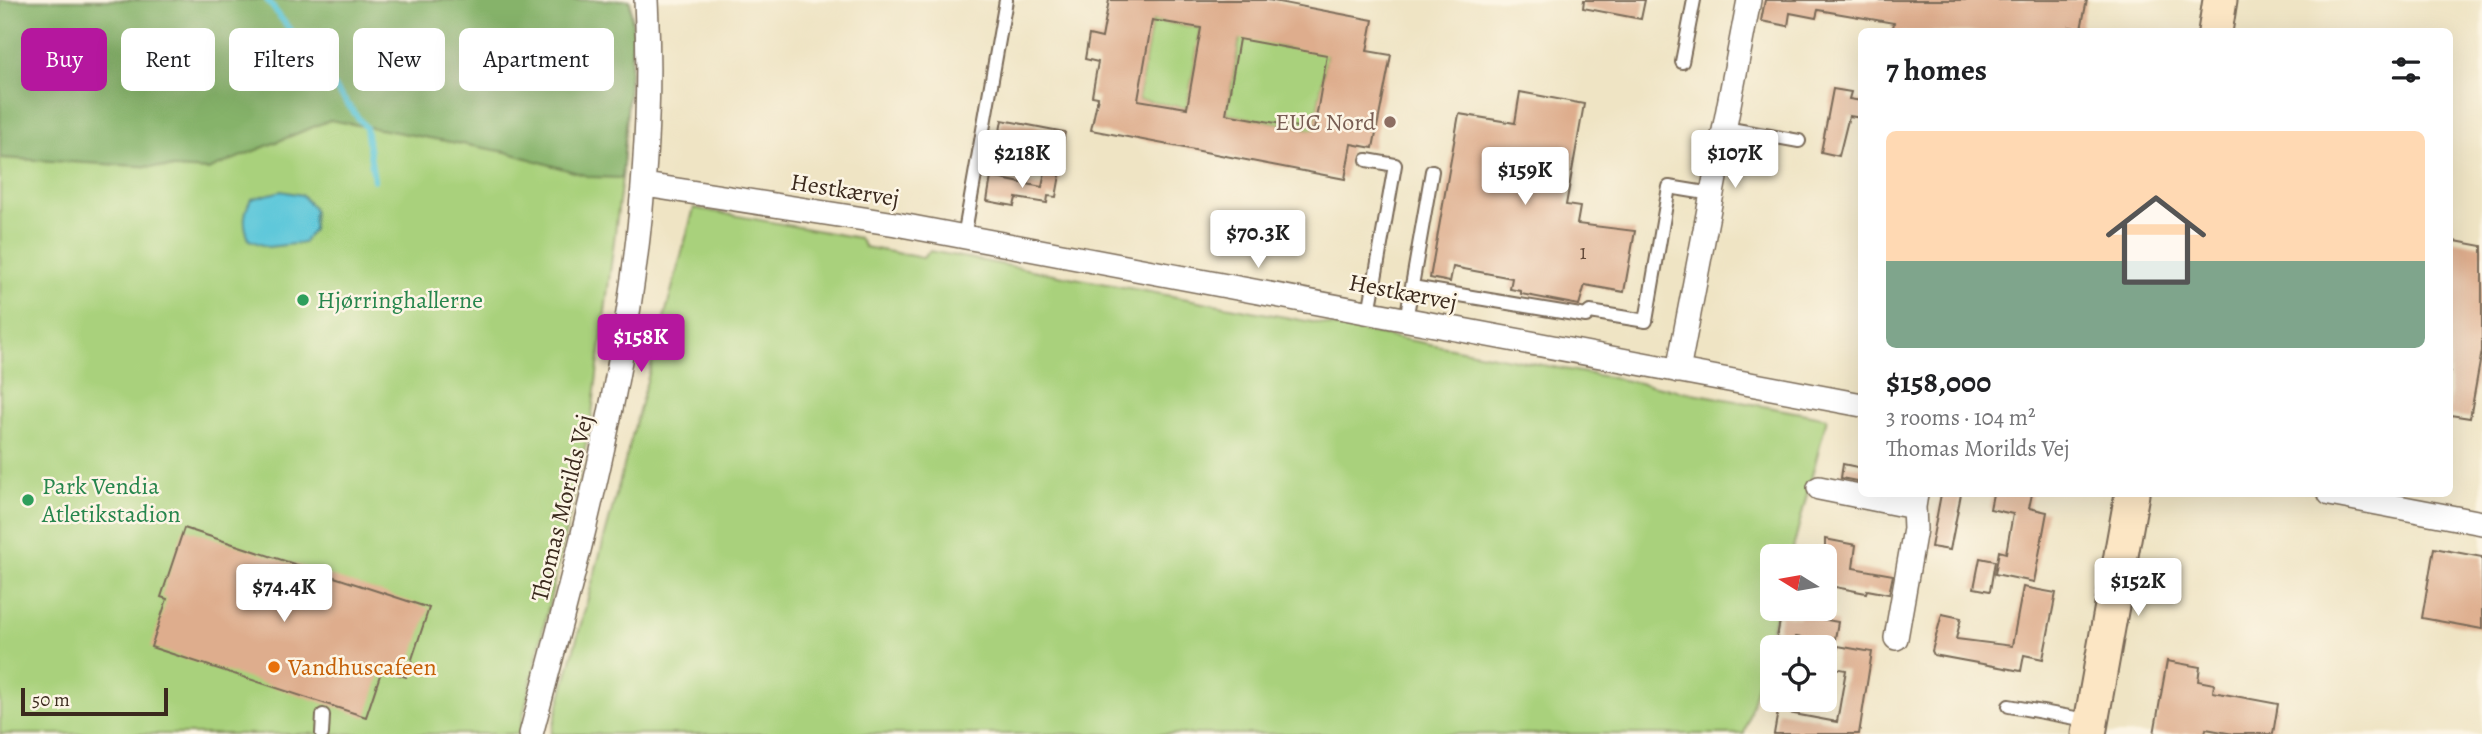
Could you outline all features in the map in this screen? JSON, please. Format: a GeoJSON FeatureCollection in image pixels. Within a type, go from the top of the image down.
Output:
{"type":"FeatureCollection","features":[{"type":"Feature","properties":{"kind":"street","name":"Thomas Morilds Vej"},"geometry":{"type":"LineString","coordinates":[[531,734],[614,408],[632,300],[645,185],[650,69],[646,0]]}},
{"type":"Feature","properties":{"kind":"street"},"geometry":{"type":"LineString","coordinates":[[1678,371],[1749,0]]}},
{"type":"Feature","properties":{"kind":"street"},"geometry":{"type":"LineString","coordinates":[[2216,28],[2220,0]]}},
{"type":"Feature","properties":{"kind":"street","name":"Hestkærvej"},"geometry":{"type":"LineString","coordinates":[[645,185],[964,237],[1858,404]]}},
{"type":"Feature","properties":{"kind":"street"},"geometry":{"type":"LineString","coordinates":[[1819,488],[1858,493]]}},
{"type":"Feature","properties":{"kind":"street"},"geometry":{"type":"LineString","coordinates":[[1891,497],[1915,500],[1915,529],[1896,638]]}},
{"type":"Feature","properties":{"kind":"street"},"geometry":{"type":"LineString","coordinates":[[2091,727],[2131,497]]}},
{"type":"Feature","properties":{"kind":"street"},"geometry":{"type":"LineString","coordinates":[[2346,497],[2482,523]]}},
{"type":"Feature","properties":{"kind":"lane"},"geometry":{"type":"LineString","coordinates":[[964,237],[1006,0]]}},
{"type":"Feature","properties":{"kind":"lane"},"geometry":{"type":"LineString","coordinates":[[1682,62],[1694,0]]}},
{"type":"Feature","properties":{"kind":"lane"},"geometry":{"type":"LineString","coordinates":[[1725,128],[1800,141]]}},
{"type":"Feature","properties":{"kind":"lane"},"geometry":{"type":"LineString","coordinates":[[1367,160],[1395,165],[1369,313]]}},
{"type":"Feature","properties":{"kind":"lane"},"geometry":{"type":"LineString","coordinates":[[1406,320],[1432,171]]}},
{"type":"Feature","properties":{"kind":"lane"},"geometry":{"type":"LineString","coordinates":[[1412,287],[1586,316],[1590,312],[1646,321],[1669,187],[1712,194]]}},
{"type":"Feature","properties":{"kind":"lane"},"geometry":{"type":"LineString","coordinates":[[2009,706],[2091,727]]}},
{"type":"Feature","properties":{"kind":"lane"},"geometry":{"type":"LineString","coordinates":[[322,734],[323,715]]}},
{"type":"Feature","properties":{"kind":"green space","name":"Hjørringhallerne"},"geometry":{"type":"Polygon","coordinates":[[[0,0],[630,0],[633,33],[622,178],[591,422],[519,734],[0,734],[0,0]]]}},
{"type":"Feature","properties":{"kind":"green space"},"geometry":{"type":"Polygon","coordinates":[[[0,0],[630,0],[633,33],[622,178],[591,177],[506,152],[330,120],[208,170],[0,158],[0,0]]]}},
{"type":"Feature","properties":{"kind":"green space"},"geometry":{"type":"Polygon","coordinates":[[[1152,20],[1201,28],[1187,108],[1138,100],[1152,20]]]}},
{"type":"Feature","properties":{"kind":"green space"},"geometry":{"type":"Polygon","coordinates":[[[1240,36],[1283,47],[1328,50],[1314,130],[1226,114],[1240,36]]]}},
{"type":"Feature","properties":{"kind":"green space"},"geometry":{"type":"Polygon","coordinates":[[[694,208],[859,238],[865,247],[923,258],[930,251],[1827,418],[1794,544],[1760,544],[1760,621],[1774,621],[1770,635],[1760,635],[1760,673],[1744,734],[551,734],[694,208]]]}},
{"type":"Feature","properties":{"kind":"water"},"geometry":{"type":"Polygon","coordinates":[[[281,191],[302,195],[314,209],[313,230],[303,243],[268,247],[249,240],[245,219],[251,199],[281,191]]]}},
{"type":"Feature","properties":{"kind":"building"},"geometry":{"type":"Polygon","coordinates":[[[1109,0],[1268,0],[1373,20],[1367,51],[1391,55],[1373,148],[1351,144],[1345,179],[1091,130],[1098,97],[1092,96],[1098,62],[1085,59],[1089,35],[1102,38],[1109,0]],[[1152,20],[1138,100],[1187,108],[1201,28],[1152,20]],[[1239,39],[1226,114],[1314,130],[1327,55],[1239,39]]]}},
{"type":"Feature","properties":{"kind":"building"},"geometry":{"type":"Polygon","coordinates":[[[1584,0],[1645,0],[1641,19],[1583,8],[1584,0]]]}},
{"type":"Feature","properties":{"kind":"building"},"geometry":{"type":"Polygon","coordinates":[[[1765,0],[2087,0],[2081,28],[1893,28],[1894,23],[1818,10],[1816,18],[1790,13],[1788,26],[1761,21],[1765,0]]]}},
{"type":"Feature","properties":{"kind":"building"},"geometry":{"type":"Polygon","coordinates":[[[1833,89],[1851,92],[1849,99],[1858,100],[1858,117],[1849,116],[1839,156],[1821,152],[1833,89]]]}},
{"type":"Feature","properties":{"kind":"building"},"geometry":{"type":"Polygon","coordinates":[[[1520,92],[1584,104],[1566,205],[1580,207],[1577,224],[1635,231],[1624,292],[1585,285],[1579,305],[1521,294],[1521,291],[1510,289],[1512,278],[1453,267],[1450,282],[1430,278],[1459,114],[1515,123],[1520,92]]]}},
{"type":"Feature","properties":{"kind":"building"},"geometry":{"type":"Polygon","coordinates":[[[1002,120],[1065,132],[1060,160],[997,148],[1002,120]]]}},
{"type":"Feature","properties":{"kind":"building"},"geometry":{"type":"Polygon","coordinates":[[[1045,172],[1060,175],[1056,197],[1048,196],[1047,203],[1016,198],[1014,206],[987,201],[991,177],[1042,187],[1045,172]]]}},
{"type":"Feature","properties":{"kind":"building"},"geometry":{"type":"Polygon","coordinates":[[[2453,241],[2482,246],[2482,351],[2470,418],[2453,415],[2453,241]]]}},
{"type":"Feature","properties":{"kind":"building"},"geometry":{"type":"Polygon","coordinates":[[[1843,464],[1858,467],[1858,481],[1841,478],[1843,464]]]}},
{"type":"Feature","properties":{"kind":"building"},"geometry":{"type":"Polygon","coordinates":[[[1940,497],[1960,497],[1950,550],[1931,547],[1940,497]]]}},
{"type":"Feature","properties":{"kind":"building"},"geometry":{"type":"Polygon","coordinates":[[[1992,497],[2031,497],[2029,508],[2047,512],[2034,582],[1995,574],[1999,551],[2006,553],[2013,514],[1990,509],[1992,497]]]}},
{"type":"Feature","properties":{"kind":"building"},"geometry":{"type":"Polygon","coordinates":[[[184,528],[429,608],[406,677],[382,669],[366,717],[151,647],[167,599],[161,597],[184,528]]]}},
{"type":"Feature","properties":{"kind":"building"},"geometry":{"type":"Polygon","coordinates":[[[1825,539],[1856,545],[1853,568],[1893,575],[1889,594],[1838,588],[1838,544],[1825,544],[1825,539]]]}},
{"type":"Feature","properties":{"kind":"building"},"geometry":{"type":"Polygon","coordinates":[[[2434,548],[2482,557],[2482,629],[2422,618],[2434,548]]]}},
{"type":"Feature","properties":{"kind":"building"},"geometry":{"type":"Polygon","coordinates":[[[1980,558],[1995,561],[1990,591],[1974,588],[1980,558]]]}},
{"type":"Feature","properties":{"kind":"building"},"geometry":{"type":"Polygon","coordinates":[[[2023,587],[2056,593],[2043,659],[2024,655],[2021,671],[1934,655],[1932,651],[1942,614],[1961,618],[1956,639],[2012,646],[2023,587]]]}},
{"type":"Feature","properties":{"kind":"building"},"geometry":{"type":"Polygon","coordinates":[[[1780,621],[1838,622],[1836,635],[1777,635],[1780,621]]]}},
{"type":"Feature","properties":{"kind":"building"},"geometry":{"type":"Polygon","coordinates":[[[1838,646],[1872,652],[1859,734],[1774,734],[1778,712],[1837,722],[1846,670],[1837,668],[1838,646]]]}},
{"type":"Feature","properties":{"kind":"building"},"geometry":{"type":"Polygon","coordinates":[[[2167,661],[2200,667],[2198,681],[2214,684],[2213,692],[2278,704],[2273,734],[2233,734],[2206,729],[2205,734],[2154,734],[2167,661]]]}},
{"type":"Feature","properties":{"kind":"waterway"},"geometry":{"type":"LineString","coordinates":[[267,0],[366,128],[374,180]]}},
{"type":"Feature","properties":{"kind":"place","name":"EUC Nord"},"geometry":{"type":"Point","coordinates":[1390,122]}},
{"type":"Feature","properties":{"kind":"place","name":"Hjørringhallerne"},"geometry":{"type":"Point","coordinates":[303,300]}},
{"type":"Feature","properties":{"kind":"place","name":"Park Vendia Atletikstadion"},"geometry":{"type":"Point","coordinates":[28,500]}},
{"type":"Feature","properties":{"kind":"place","name":"Vandhuscafeen"},"geometry":{"type":"Point","coordinates":[274,667]}}]}
